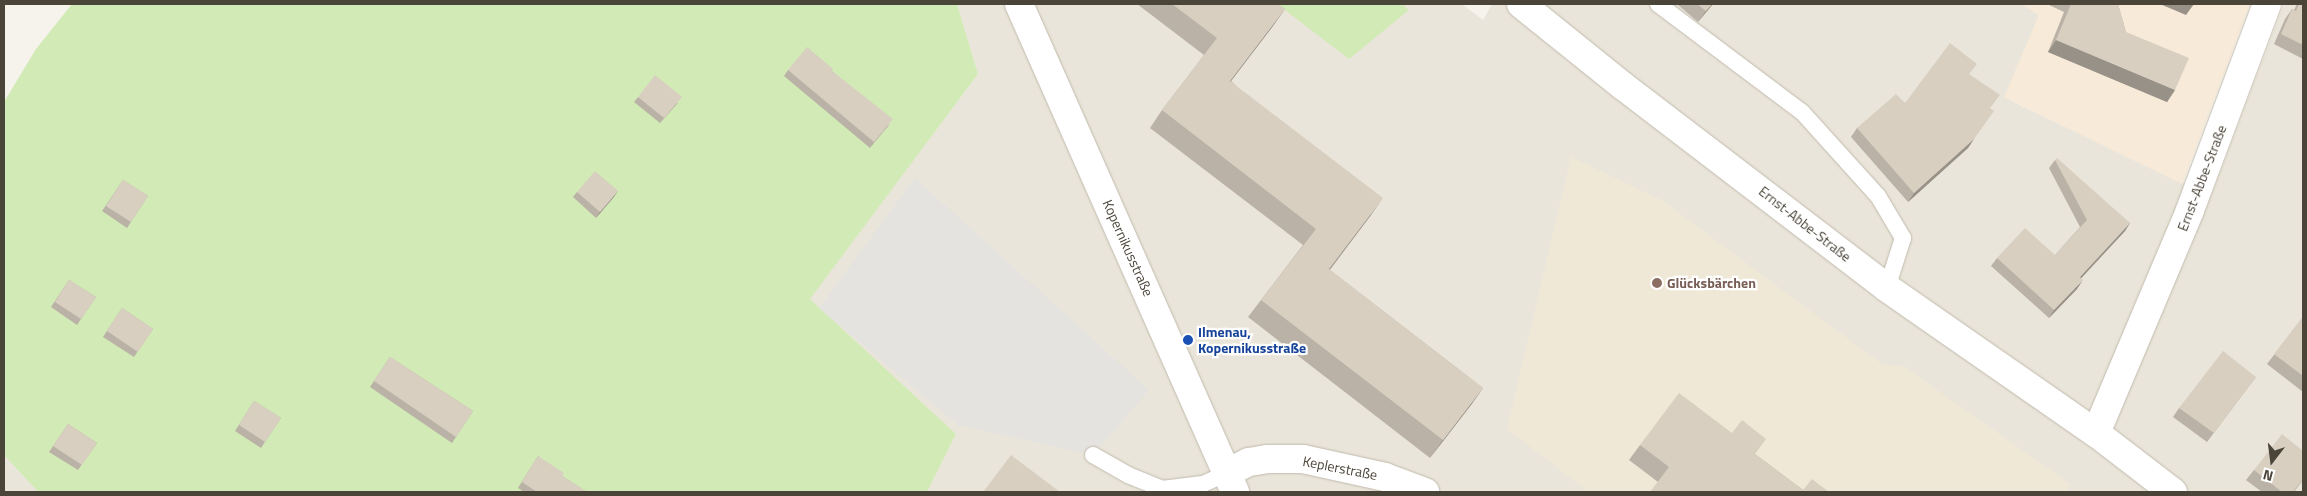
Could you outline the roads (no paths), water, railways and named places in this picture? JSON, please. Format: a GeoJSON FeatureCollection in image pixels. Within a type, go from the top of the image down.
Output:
{"type":"FeatureCollection","features":[{"type":"Feature","properties":{"kind":"street","name":"Kopernikusstraße"},"geometry":{"type":"LineString","coordinates":[[1019,4],[1230,483]]}},
{"type":"Feature","properties":{"kind":"street","name":"Ernst-Abbe-Straße"},"geometry":{"type":"LineString","coordinates":[[1521,4],[1623,86],[1887,288],[2096,433],[2173,492]]}},
{"type":"Feature","properties":{"kind":"street","name":"Ernst-Abbe-Straße"},"geometry":{"type":"LineString","coordinates":[[2096,433],[2190,210],[2267,4]]}},
{"type":"Feature","properties":{"kind":"street","name":"Keplerstraße"},"geometry":{"type":"LineString","coordinates":[[1230,483],[1249,462],[1267,459],[1303,459],[1385,477],[1425,492]]}},
{"type":"Feature","properties":{"kind":"lane"},"geometry":{"type":"LineString","coordinates":[[1658,4],[1802,112],[1878,196],[1903,238],[1887,288]]}},
{"type":"Feature","properties":{"kind":"lane"},"geometry":{"type":"LineString","coordinates":[[1093,455],[1128,475],[1162,489],[1230,483]]}},
{"type":"Feature","properties":{"kind":"place","name":"Glücksbärchen"},"geometry":{"type":"Point","coordinates":[1657,283]}},
{"type":"Feature","properties":{"kind":"place","name":"Ilmenau, Kopernikusstraße"},"geometry":{"type":"Point","coordinates":[1188,340]}}]}
